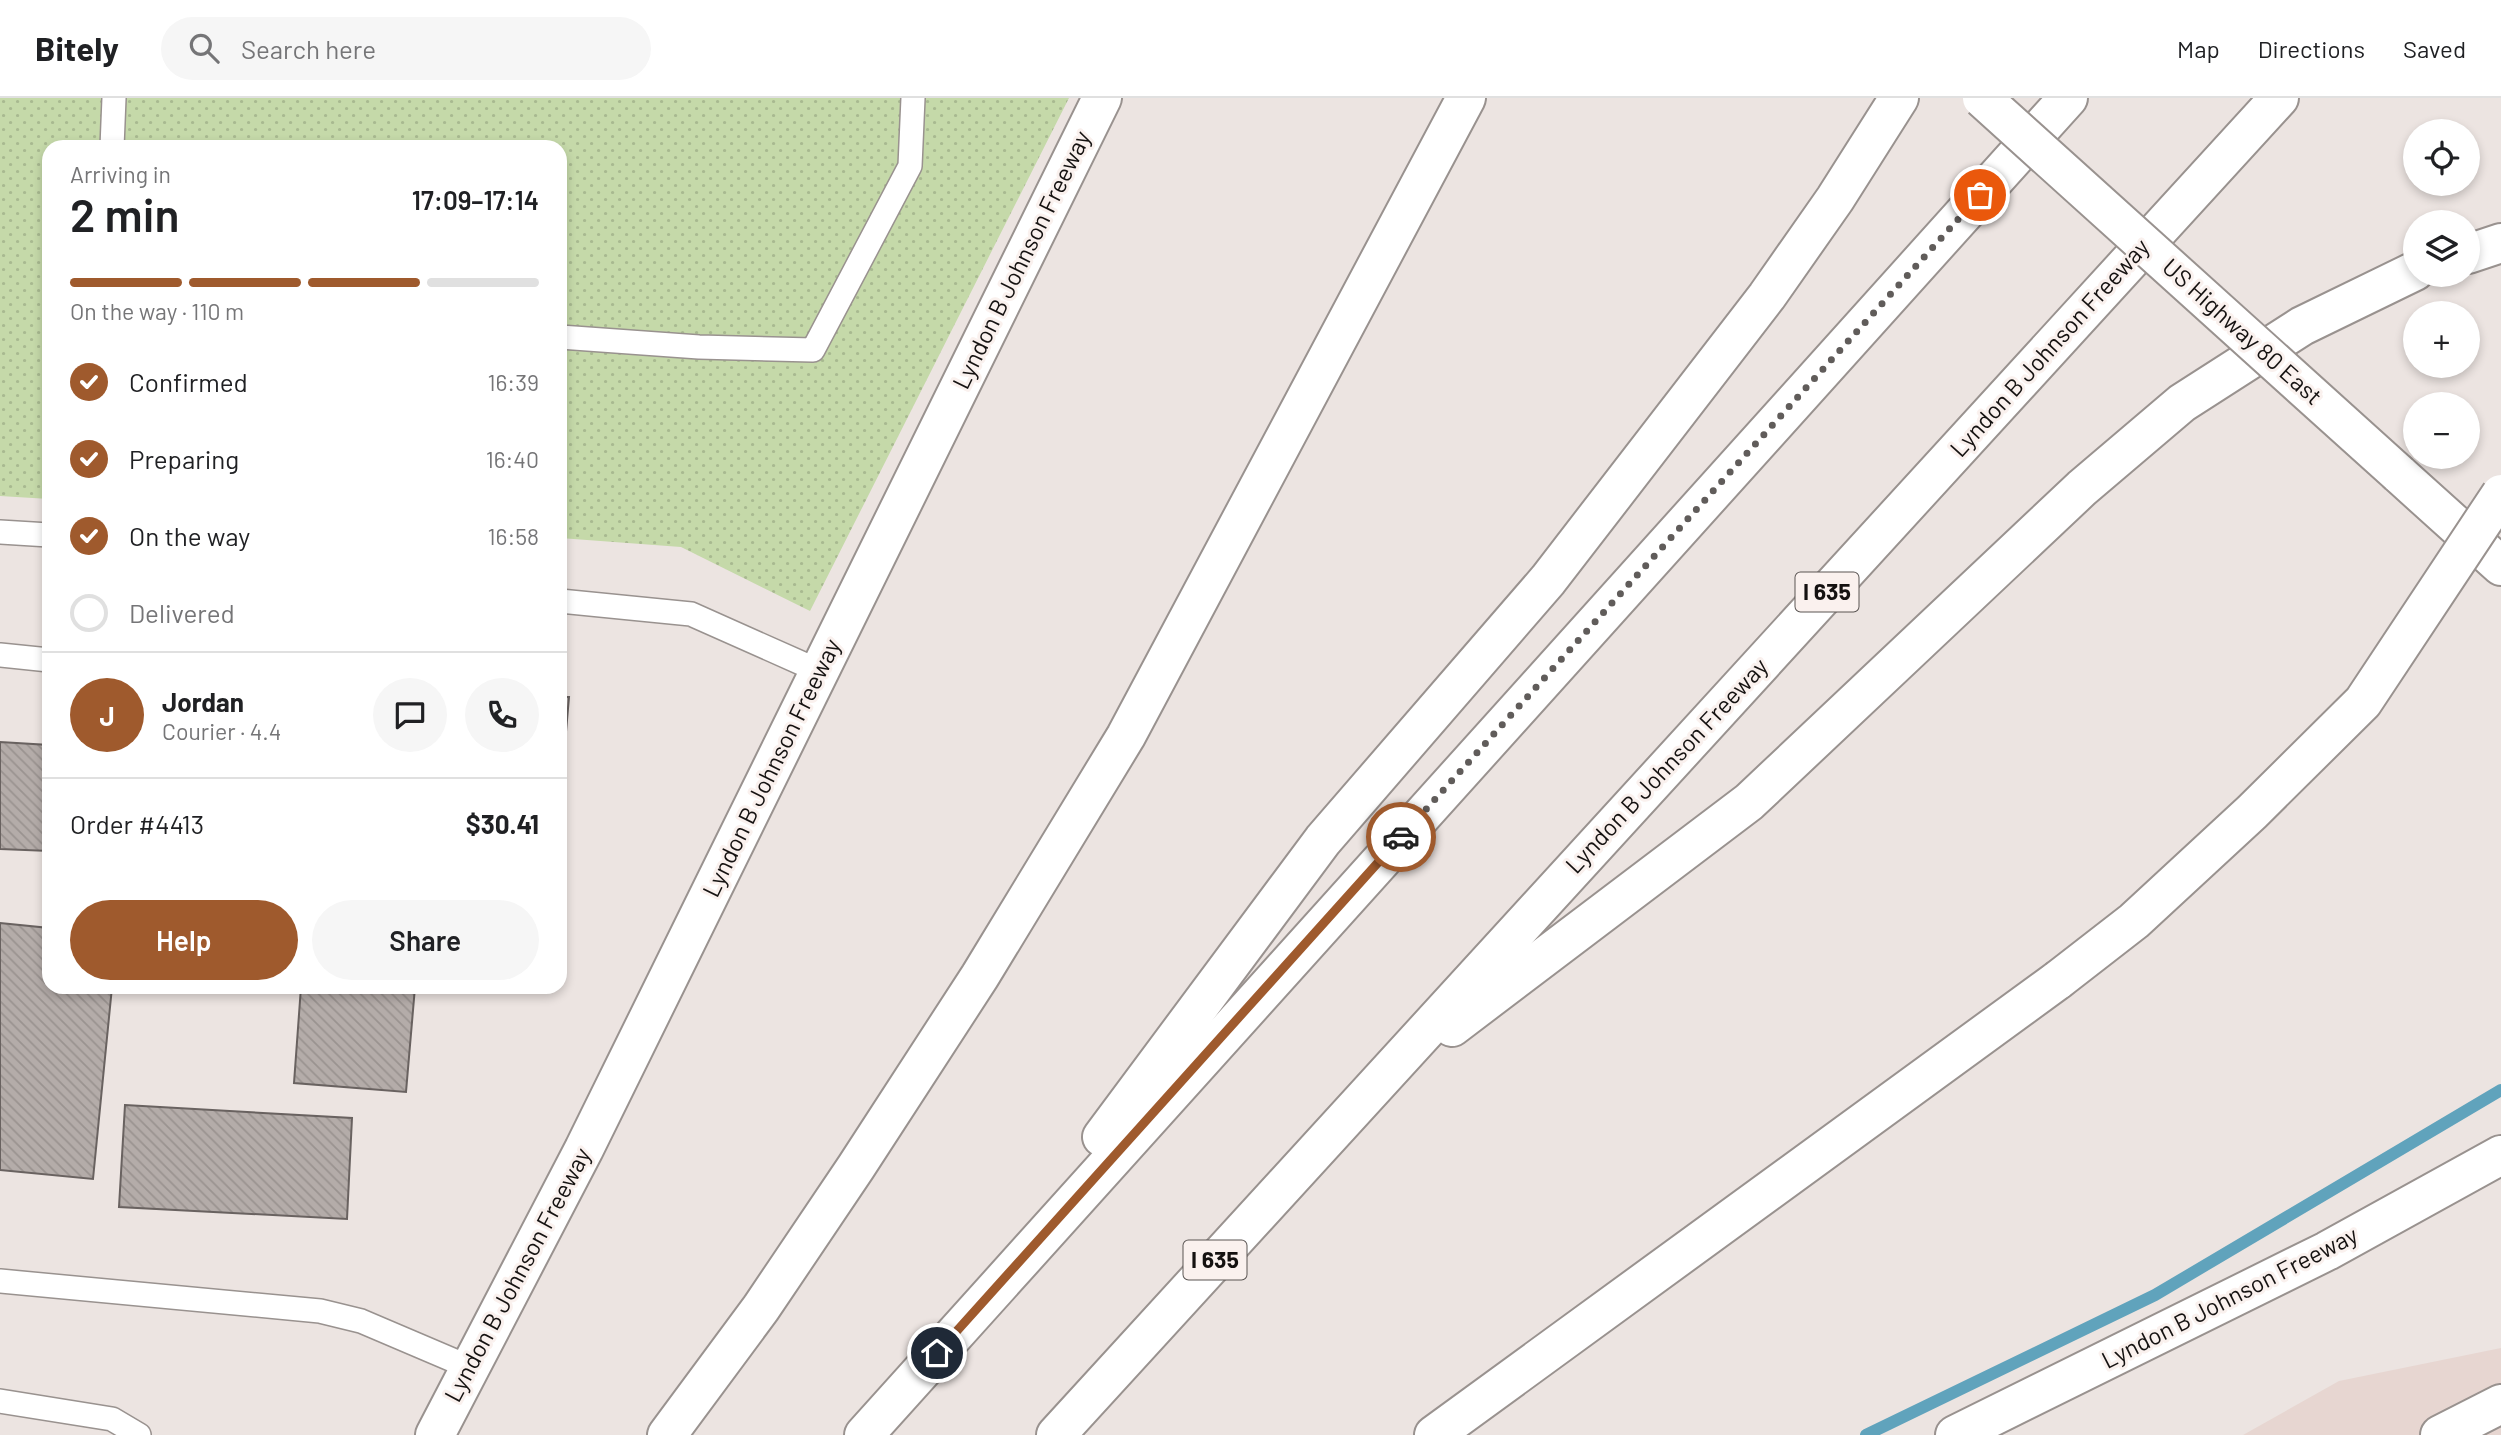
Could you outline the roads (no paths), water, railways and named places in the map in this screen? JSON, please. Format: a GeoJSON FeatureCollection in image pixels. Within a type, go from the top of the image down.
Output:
{"type":"FeatureCollection","features":[{"type":"Feature","properties":{"kind":"main road","name":"Lyndon B Johnson Freeway"},"geometry":{"type":"LineString","coordinates":[[435,1435],[584,1149],[1102,98]]}},
{"type":"Feature","properties":{"kind":"main road"},"geometry":{"type":"LineString","coordinates":[[667,1435],[761,1308],[856,1167],[980,976],[1126,736],[1466,98]]}},
{"type":"Feature","properties":{"kind":"main road"},"geometry":{"type":"LineString","coordinates":[[956,1332],[1324,840],[1548,580],[1759,307],[1835,199],[1899,98]]}},
{"type":"Feature","properties":{"kind":"main road","name":"US Highway 80 East"},"geometry":{"type":"LineString","coordinates":[[1982,98],[2501,566]]}},
{"type":"Feature","properties":{"kind":"main road"},"geometry":{"type":"LineString","coordinates":[[864,1435],[2068,98]]}},
{"type":"Feature","properties":{"kind":"main road","name":"Lyndon B Johnson Freeway"},"geometry":{"type":"LineString","coordinates":[[1056,1435],[2278,98]]}},
{"type":"Feature","properties":{"kind":"main road"},"geometry":{"type":"LineString","coordinates":[[2480,250],[2501,243]]}},
{"type":"Feature","properties":{"kind":"main road"},"geometry":{"type":"LineString","coordinates":[[1375,1085],[1749,802],[2082,488],[2182,403],[2302,326],[2403,277]]}},
{"type":"Feature","properties":{"kind":"main road"},"geometry":{"type":"LineString","coordinates":[[1434,1435],[1966,1049],[2134,921],[2252,812],[2363,702],[2501,494]]}},
{"type":"Feature","properties":{"kind":"main road","name":"Lyndon B Johnson Freeway"},"geometry":{"type":"LineString","coordinates":[[1955,1435],[2327,1251],[2501,1155]]}},
{"type":"Feature","properties":{"kind":"main road"},"geometry":{"type":"LineString","coordinates":[[2440,1435],[2501,1404]]}},
{"type":"Feature","properties":{"kind":"lane"},"geometry":{"type":"LineString","coordinates":[[112,140],[114,98]]}},
{"type":"Feature","properties":{"kind":"lane"},"geometry":{"type":"LineString","coordinates":[[567,338],[699,347],[813,350],[910,166],[913,98]]}},
{"type":"Feature","properties":{"kind":"lane"},"geometry":{"type":"LineString","coordinates":[[0,532],[42,535]]}},
{"type":"Feature","properties":{"kind":"lane"},"geometry":{"type":"LineString","coordinates":[[567,602],[691,614],[820,671]]}},
{"type":"Feature","properties":{"kind":"lane"},"geometry":{"type":"LineString","coordinates":[[0,655],[42,659]]}},
{"type":"Feature","properties":{"kind":"lane"},"geometry":{"type":"LineString","coordinates":[[0,1281],[320,1311],[361,1321],[470,1367]]}},
{"type":"Feature","properties":{"kind":"lane"},"geometry":{"type":"LineString","coordinates":[[0,1401],[112,1419],[139,1435]]}},
{"type":"Feature","properties":{"kind":"waterway"},"geometry":{"type":"LineString","coordinates":[[1866,1435],[2155,1295],[2501,1090]]}}]}
